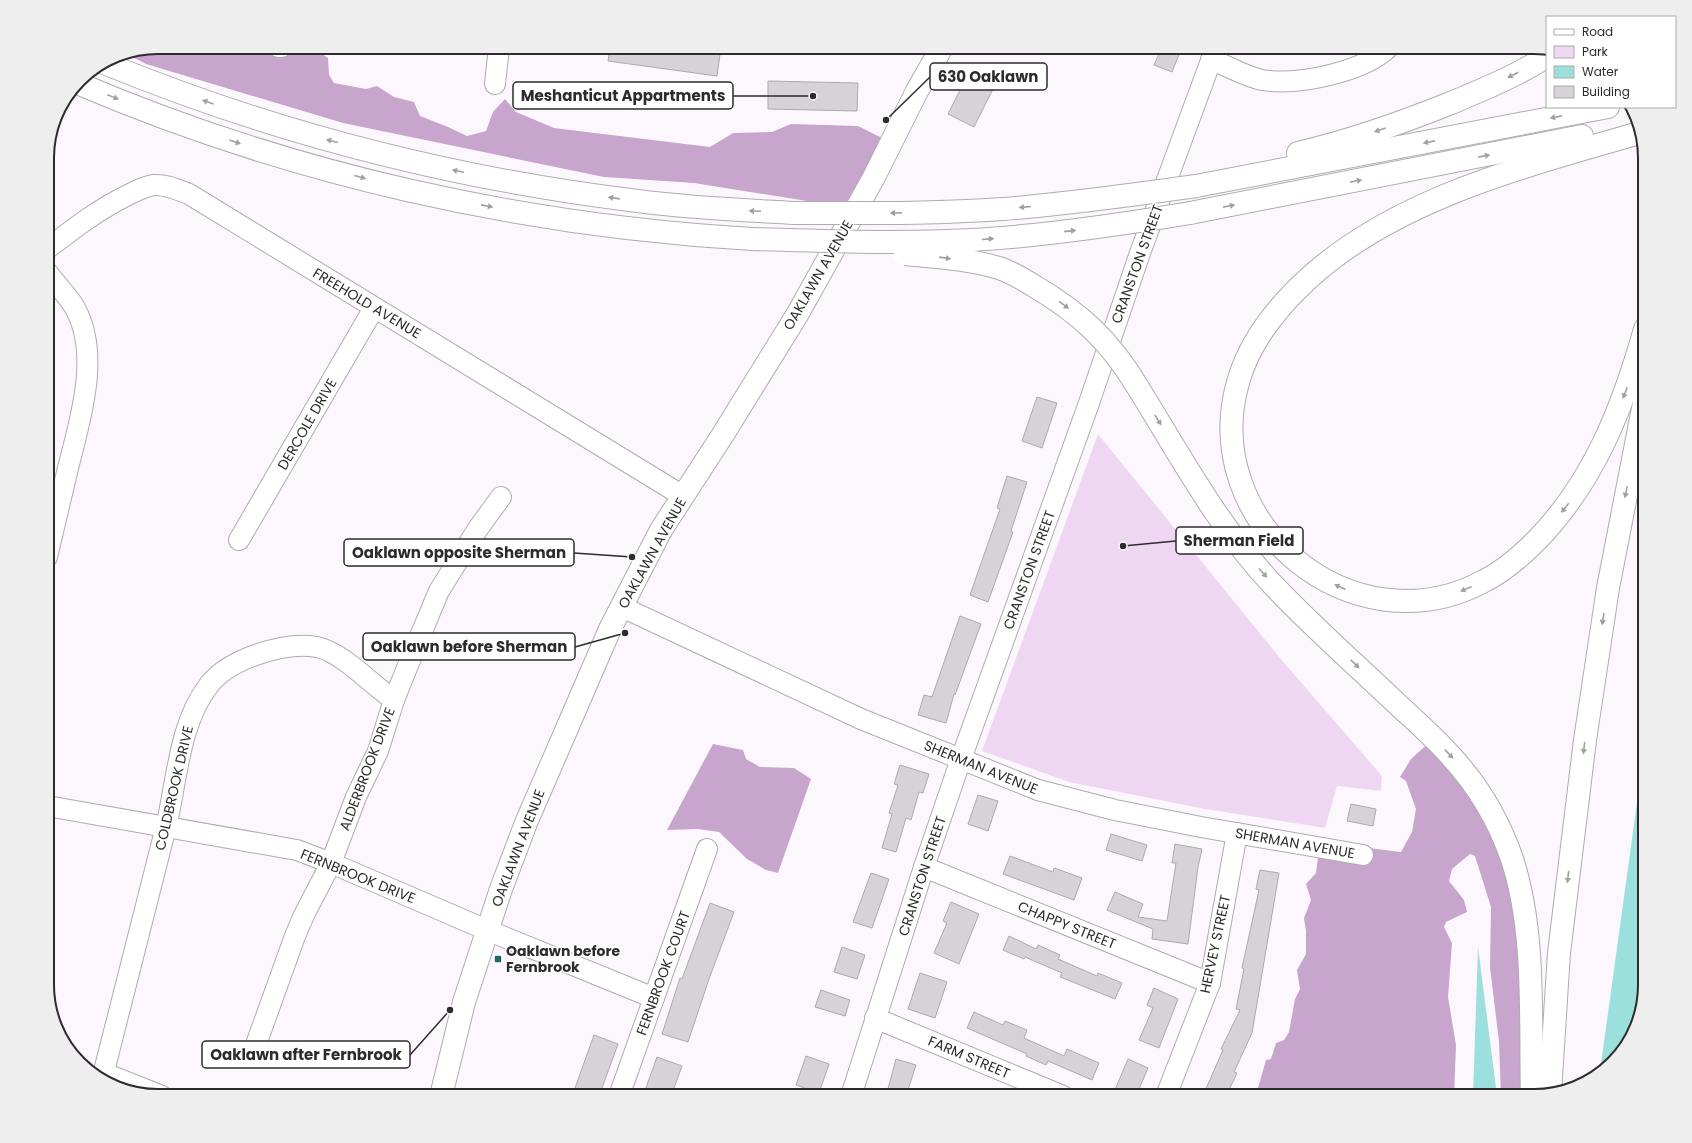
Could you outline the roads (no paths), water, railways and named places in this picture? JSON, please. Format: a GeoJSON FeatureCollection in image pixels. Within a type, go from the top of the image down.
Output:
{"type":"FeatureCollection","features":[{"type":"Feature","properties":{"kind":"main road","name":"OAKLAWN AVENUE"},"geometry":{"type":"LineString","coordinates":[[443,1089],[464,1002],[487,930],[526,823],[601,648],[661,530],[722,436],[797,315],[874,177],[917,91],[938,54]]}},
{"type":"Feature","properties":{"kind":"main road"},"geometry":{"type":"LineString","coordinates":[[1198,180],[1381,130],[1496,84],[1546,57]]}},
{"type":"Feature","properties":{"kind":"main road"},"geometry":{"type":"LineString","coordinates":[[111,66],[179,92],[279,126],[379,154],[430,166],[534,186],[638,201],[690,207],[794,213],[952,212],[1064,204],[1602,108]]}},
{"type":"Feature","properties":{"kind":"main road"},"geometry":{"type":"LineString","coordinates":[[83,85],[142,109],[240,144],[290,159],[390,185],[496,208],[595,224],[685,235],[877,243],[972,240],[1114,226],[1190,213],[1633,127]]}},
{"type":"Feature","properties":{"kind":"main road"},"geometry":{"type":"LineString","coordinates":[[1635,134],[1507,172],[1426,204],[1360,239],[1312,275],[1285,302],[1262,331],[1252,347],[1239,378],[1233,405],[1232,427],[1235,460],[1245,495],[1263,527],[1277,545],[1308,571],[1347,591],[1379,599],[1406,601],[1446,596],[1465,590],[1484,582],[1516,560],[1550,527],[1580,487],[1595,462],[1615,420],[1638,355]]}},
{"type":"Feature","properties":{"kind":"main road"},"geometry":{"type":"LineString","coordinates":[[753,239],[931,256],[1000,269],[1013,274],[1043,291],[1089,325],[1115,352],[1220,519],[1255,564],[1300,611],[1449,753],[1473,784],[1495,820],[1512,860],[1523,905],[1529,966],[1532,1089]]}},
{"type":"Feature","properties":{"kind":"main road"},"geometry":{"type":"LineString","coordinates":[[1550,1087],[1559,953],[1584,740],[1608,588],[1638,434]]}},
{"type":"Feature","properties":{"kind":"street"},"geometry":{"type":"LineString","coordinates":[[494,84],[498,54]]}},
{"type":"Feature","properties":{"kind":"street","name":"CRANSTON STREET"},"geometry":{"type":"LineString","coordinates":[[853,1089],[924,867],[961,759],[1089,403],[1140,253],[1214,54]]}},
{"type":"Feature","properties":{"kind":"street"},"geometry":{"type":"LineString","coordinates":[[1216,54],[1250,77],[1281,82],[1302,80],[1333,73],[1368,62],[1381,54]]}},
{"type":"Feature","properties":{"kind":"street","name":"FREEHOLD AVENUE"},"geometry":{"type":"LineString","coordinates":[[54,244],[84,220],[118,200],[143,188],[154,185],[169,187],[189,194],[683,496]]}},
{"type":"Feature","properties":{"kind":"street"},"geometry":{"type":"LineString","coordinates":[[54,281],[75,308],[85,336],[88,355],[87,383],[83,408],[54,528]]}},
{"type":"Feature","properties":{"kind":"street","name":"DERCOLE DRIVE"},"geometry":{"type":"LineString","coordinates":[[239,540],[374,308]]}},
{"type":"Feature","properties":{"kind":"street","name":"ALDERBROOK DRIVE"},"geometry":{"type":"LineString","coordinates":[[254,1050],[295,936],[304,915],[331,863],[356,797],[378,751],[394,700],[439,591],[477,530],[501,497]]}},
{"type":"Feature","properties":{"kind":"street","name":"SHERMAN AVENUE"},"geometry":{"type":"LineString","coordinates":[[622,607],[861,720],[1038,790],[1115,810],[1237,833],[1363,854]]}},
{"type":"Feature","properties":{"kind":"street","name":"COLDBROOK DRIVE"},"geometry":{"type":"LineString","coordinates":[[104,1074],[166,827],[185,734],[190,716],[210,683],[231,666],[256,655],[280,649],[307,646],[319,648],[338,656],[394,700]]}},
{"type":"Feature","properties":{"kind":"street","name":"FERNBROOK DRIVE"},"geometry":{"type":"LineString","coordinates":[[54,807],[297,850],[654,998]]}},
{"type":"Feature","properties":{"kind":"street","name":"HERVEY STREET"},"geometry":{"type":"LineString","coordinates":[[1169,1089],[1210,983],[1237,833]]}},
{"type":"Feature","properties":{"kind":"street","name":"FERNBROOK COURT"},"geometry":{"type":"LineString","coordinates":[[622,1089],[708,849]]}},
{"type":"Feature","properties":{"kind":"street","name":"CHAPPY STREET"},"geometry":{"type":"LineString","coordinates":[[924,867],[1210,983]]}},
{"type":"Feature","properties":{"kind":"street","name":"FARM STREET"},"geometry":{"type":"LineString","coordinates":[[875,1018],[1046,1089]]}},
{"type":"Feature","properties":{"kind":"street"},"geometry":{"type":"LineString","coordinates":[[119,1081],[132,1086]]}},
{"type":"Feature","properties":{"kind":"water"},"geometry":{"type":"Polygon","coordinates":[[[1638,796],[1638,992],[1633,1019],[1621,1043],[1601,1066],[1638,796]]]}},
{"type":"Feature","properties":{"kind":"water"},"geometry":{"type":"Polygon","coordinates":[[[1478,947],[1496,1089],[1473,1089],[1478,947]]]}},
{"type":"Feature","properties":{"kind":"place","name":"Meshanticut Appartments"},"geometry":{"type":"Point","coordinates":[813,96]}},
{"type":"Feature","properties":{"kind":"place","name":"630 Oaklawn"},"geometry":{"type":"Point","coordinates":[886,120]}},
{"type":"Feature","properties":{"kind":"place","name":"Sherman Field"},"geometry":{"type":"Point","coordinates":[1123,546]}},
{"type":"Feature","properties":{"kind":"place","name":"Oaklawn opposite Sherman"},"geometry":{"type":"Point","coordinates":[632,557]}},
{"type":"Feature","properties":{"kind":"place","name":"Oaklawn before Sherman"},"geometry":{"type":"Point","coordinates":[625,633]}},
{"type":"Feature","properties":{"kind":"place","name":"Oaklawn before Fernbrook"},"geometry":{"type":"Point","coordinates":[498,959]}},
{"type":"Feature","properties":{"kind":"place","name":"Oaklawn after Fernbrook"},"geometry":{"type":"Point","coordinates":[450,1010]}}]}
